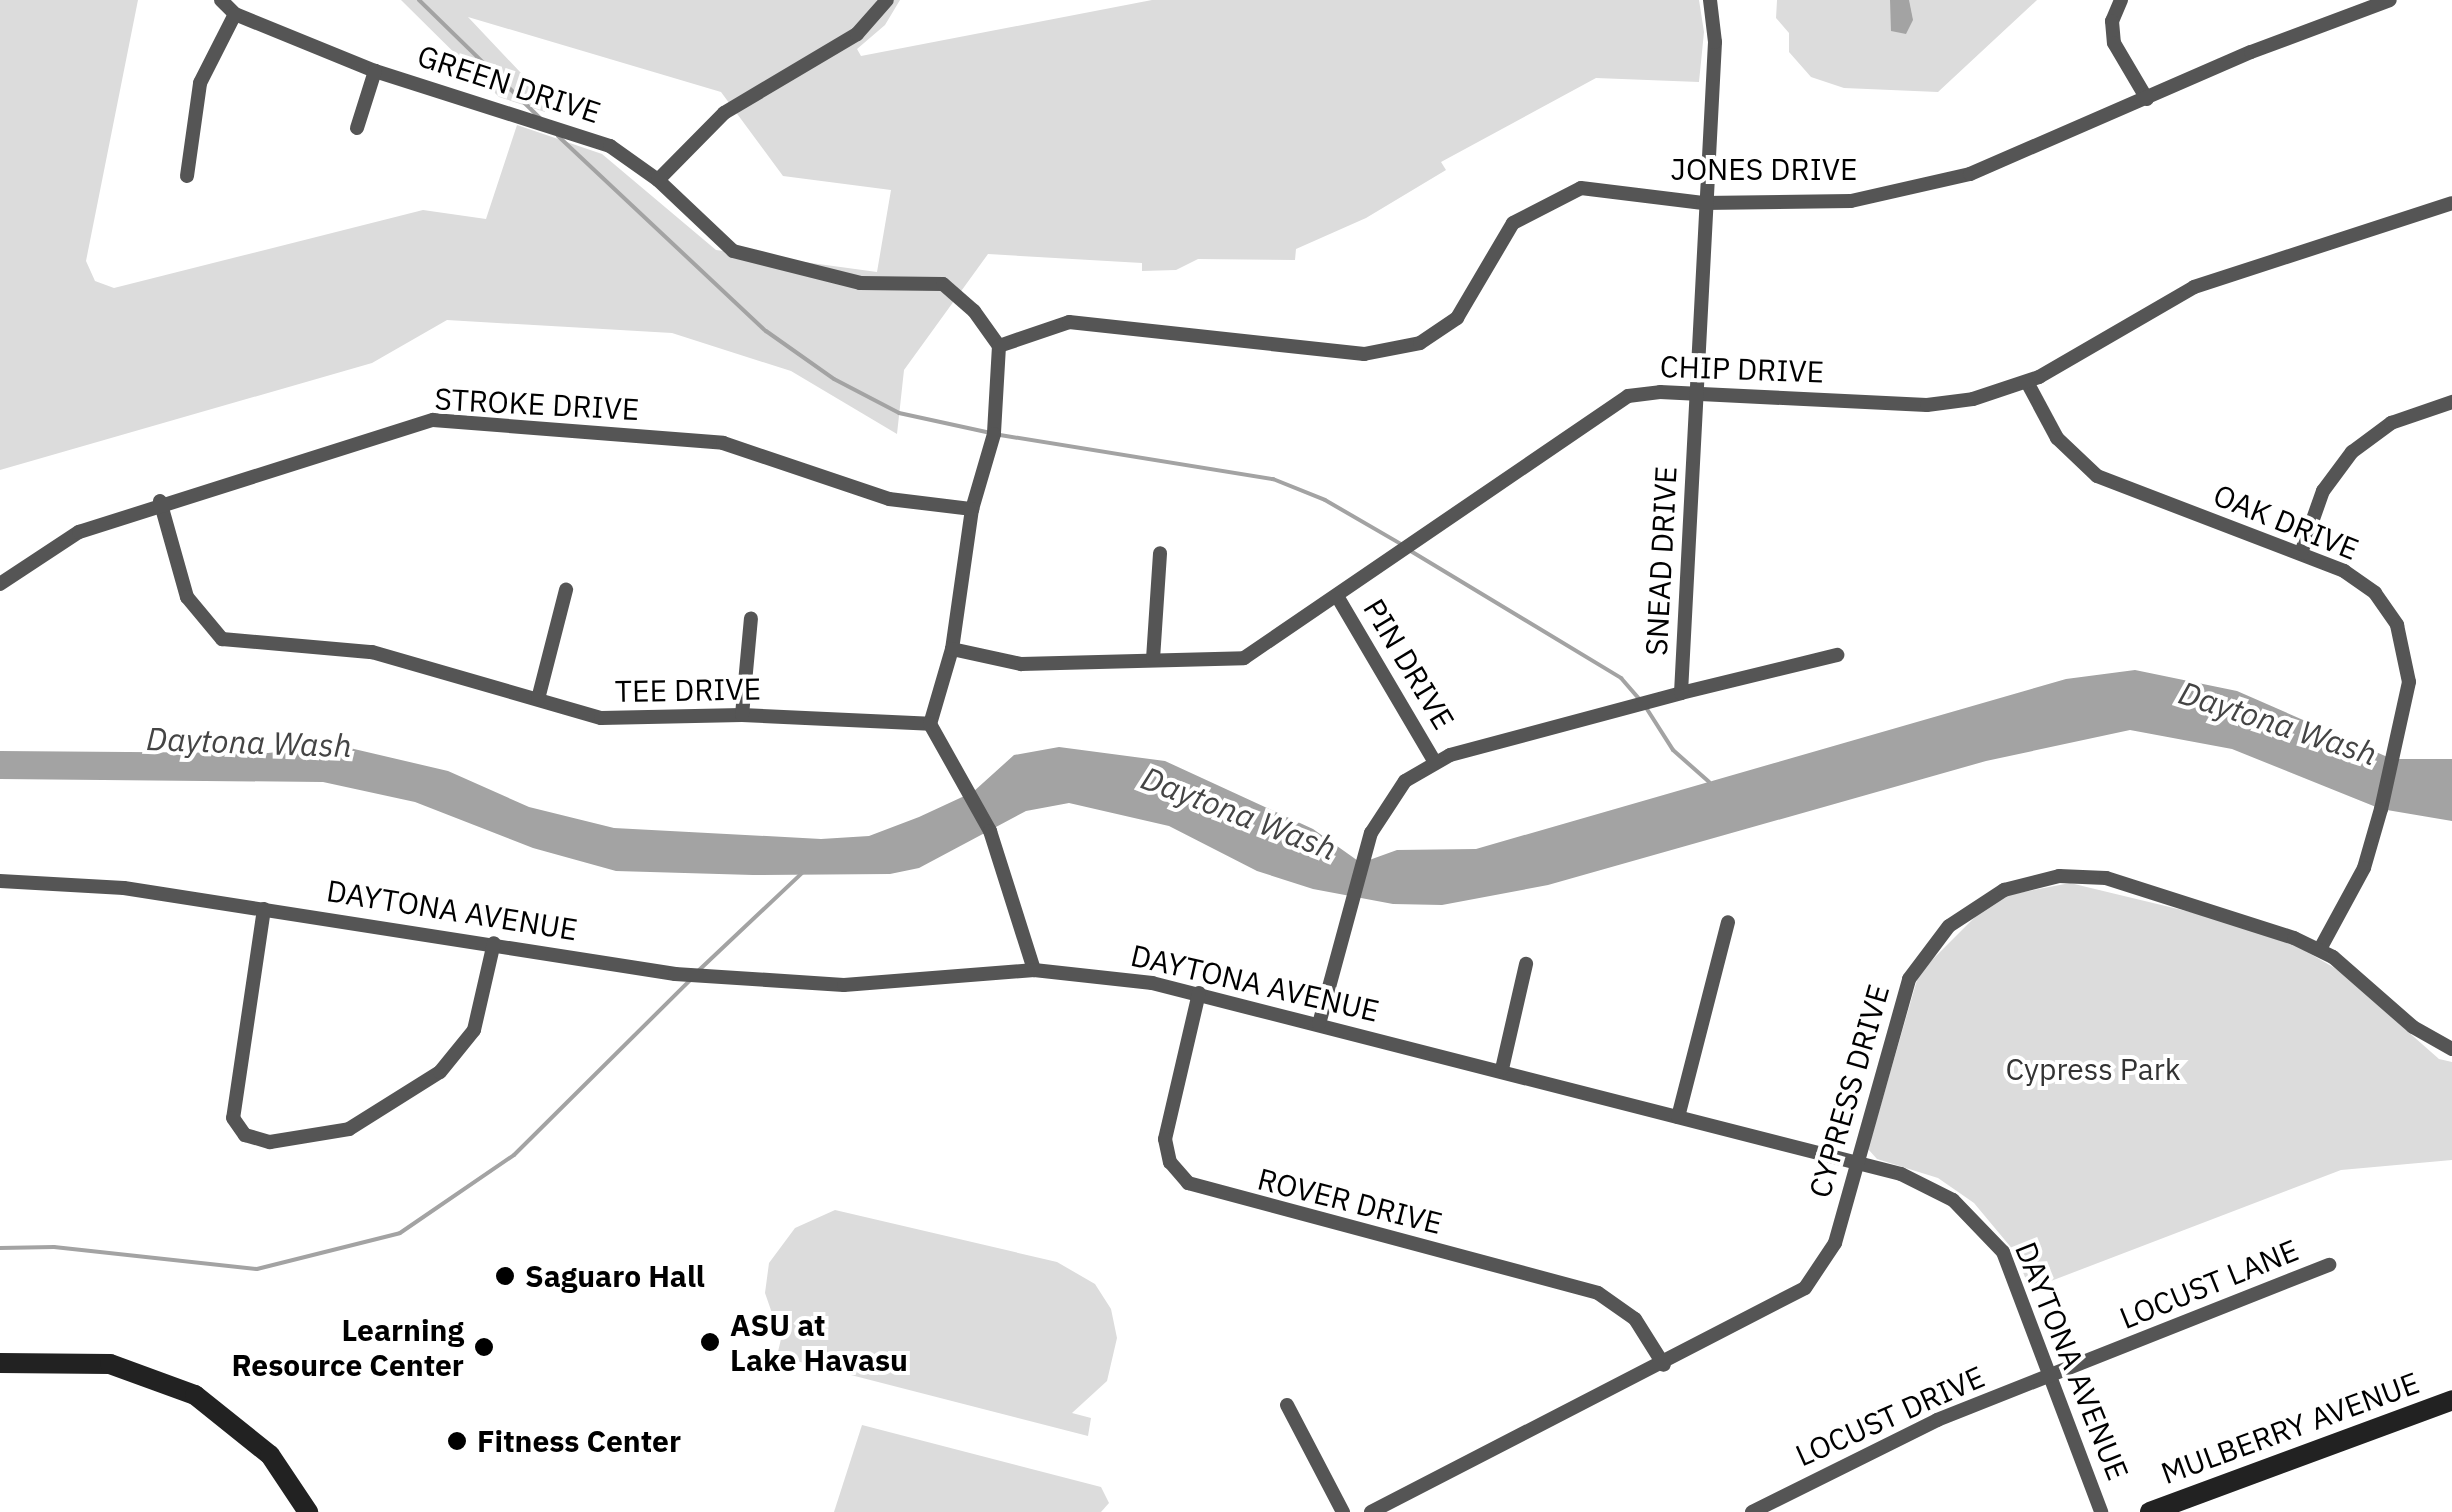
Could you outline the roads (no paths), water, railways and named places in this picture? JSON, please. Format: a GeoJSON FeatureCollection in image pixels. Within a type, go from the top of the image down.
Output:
{"type":"FeatureCollection","features":[{"type":"Feature","properties":{"kind":"main road"},"geometry":{"type":"LineString","coordinates":[[0,1363],[110,1364],[195,1395],[270,1455],[308,1512]]}},
{"type":"Feature","properties":{"kind":"main road","name":"MULBERRY AVENUE"},"geometry":{"type":"LineString","coordinates":[[2150,1512],[2452,1400]]}},
{"type":"Feature","properties":{"kind":"street","name":"GREEN DRIVE"},"geometry":{"type":"LineString","coordinates":[[221,0],[235,14],[375,71],[568,129],[610,146],[658,180],[733,251],[860,283],[943,284],[974,311],[999,346]]}},
{"type":"Feature","properties":{"kind":"street"},"geometry":{"type":"LineString","coordinates":[[658,180],[724,113],[857,34],[887,0]]}},
{"type":"Feature","properties":{"kind":"street","name":"SNEAD DRIVE"},"geometry":{"type":"LineString","coordinates":[[1320,1024],[1375,823],[1398,788],[1434,761],[1682,693],[1702,203],[1715,32],[1710,0]]}},
{"type":"Feature","properties":{"kind":"street"},"geometry":{"type":"LineString","coordinates":[[2121,0],[2112,21],[2114,43],[2147,100]]}},
{"type":"Feature","properties":{"kind":"street","name":"JONES DRIVE"},"geometry":{"type":"LineString","coordinates":[[999,346],[1069,322],[1364,354],[1420,342],[1457,318],[1513,223],[1580,188],[1702,203],[1851,200],[1970,174],[2390,0]]}},
{"type":"Feature","properties":{"kind":"street"},"geometry":{"type":"LineString","coordinates":[[188,176],[200,82],[235,14]]}},
{"type":"Feature","properties":{"kind":"street"},"geometry":{"type":"LineString","coordinates":[[357,128],[375,71]]}},
{"type":"Feature","properties":{"kind":"street","name":"CHIP DRIVE"},"geometry":{"type":"LineString","coordinates":[[952,649],[1021,664],[1244,658],[1616,402],[1647,392],[1927,405],[2027,382],[2194,287],[2452,204]]}},
{"type":"Feature","properties":{"kind":"street"},"geometry":{"type":"LineString","coordinates":[[999,346],[994,434],[972,509],[952,649],[930,724],[990,832],[1034,970]]}},
{"type":"Feature","properties":{"kind":"street","name":"OAK DRIVE"},"geometry":{"type":"LineString","coordinates":[[2027,382],[2056,438],[2096,476],[2302,553],[2352,576],[2382,600],[2401,634],[2408,672],[2372,846],[2320,949]]}},
{"type":"Feature","properties":{"kind":"street"},"geometry":{"type":"LineString","coordinates":[[2302,553],[2324,491],[2352,452],[2391,424],[2452,402]]}},
{"type":"Feature","properties":{"kind":"street","name":"STROKE DRIVE"},"geometry":{"type":"LineString","coordinates":[[0,584],[79,532],[160,501],[433,420],[723,443],[888,499],[972,509]]}},
{"type":"Feature","properties":{"kind":"street","name":"TEE DRIVE"},"geometry":{"type":"LineString","coordinates":[[160,501],[187,597],[222,639],[372,652],[601,718],[742,715],[930,724]]}},
{"type":"Feature","properties":{"kind":"street"},"geometry":{"type":"LineString","coordinates":[[1152,660],[1160,553]]}},
{"type":"Feature","properties":{"kind":"street"},"geometry":{"type":"LineString","coordinates":[[538,698],[566,590]]}},
{"type":"Feature","properties":{"kind":"street","name":"PIN DRIVE"},"geometry":{"type":"LineString","coordinates":[[1336,596],[1434,761]]}},
{"type":"Feature","properties":{"kind":"street"},"geometry":{"type":"LineString","coordinates":[[742,715],[752,618]]}},
{"type":"Feature","properties":{"kind":"street"},"geometry":{"type":"LineString","coordinates":[[1682,693],[1837,655]]}},
{"type":"Feature","properties":{"kind":"street","name":"CYPRESS DRIVE"},"geometry":{"type":"LineString","coordinates":[[1371,1512],[1783,1304],[1811,1282],[1831,1252],[1910,979],[1948,926],[1995,894],[2049,877],[2115,879],[2320,949],[2413,1028],[2452,1049]]}},
{"type":"Feature","properties":{"kind":"street","name":"DAYTONA AVENUE"},"geometry":{"type":"LineString","coordinates":[[0,882],[95,884],[676,974],[844,986],[1034,970],[1199,993],[1857,1163],[1928,1185],[1985,1229],[2010,1265],[2102,1512]]}},
{"type":"Feature","properties":{"kind":"street"},"geometry":{"type":"LineString","coordinates":[[264,909],[233,1118],[245,1135],[270,1142],[349,1129],[440,1072],[474,1030],[494,943]]}},
{"type":"Feature","properties":{"kind":"street"},"geometry":{"type":"LineString","coordinates":[[1678,1117],[1728,922]]}},
{"type":"Feature","properties":{"kind":"street"},"geometry":{"type":"LineString","coordinates":[[1502,1069],[1526,964]]}},
{"type":"Feature","properties":{"kind":"street","name":"ROVER DRIVE"},"geometry":{"type":"LineString","coordinates":[[1199,993],[1166,1129],[1168,1157],[1184,1180],[1204,1192],[1598,1294],[1635,1319],[1664,1365]]}},
{"type":"Feature","properties":{"kind":"street","name":"LOCUST LANE"},"geometry":{"type":"LineString","coordinates":[[2054,1376],[2329,1265]]}},
{"type":"Feature","properties":{"kind":"street","name":"LOCUST DRIVE"},"geometry":{"type":"LineString","coordinates":[[1752,1512],[1920,1428],[2054,1376]]}},
{"type":"Feature","properties":{"kind":"street"},"geometry":{"type":"LineString","coordinates":[[1287,1405],[1343,1512]]}},
{"type":"Feature","properties":{"kind":"water"},"geometry":{"type":"Polygon","coordinates":[[[1890,0],[1909,0],[1913,20],[1906,34],[1891,31],[1890,0]]]}},
{"type":"Feature","properties":{"kind":"water","name":"Daytona Wash"},"geometry":{"type":"Polygon","coordinates":[[[2135,670],[2237,691],[2392,759],[2452,759],[2452,821],[2381,809],[2232,749],[2130,730],[1986,761],[1548,885],[1442,905],[1393,904],[1313,889],[1257,871],[1169,826],[1069,803],[1026,811],[919,868],[890,874],[753,875],[616,871],[533,848],[415,802],[323,782],[0,779],[0,751],[268,753],[337,745],[448,771],[529,807],[614,828],[821,839],[869,836],[919,817],[973,792],[1014,755],[1059,747],[1165,761],[1313,829],[1361,863],[1397,850],[1476,849],[2066,679],[2135,670]]]}},
{"type":"Feature","properties":{"kind":"waterway"},"geometry":{"type":"LineString","coordinates":[[419,0],[541,119]]}},
{"type":"Feature","properties":{"kind":"waterway"},"geometry":{"type":"LineString","coordinates":[[558,136],[766,331],[834,379],[899,413],[991,433]]}},
{"type":"Feature","properties":{"kind":"waterway"},"geometry":{"type":"LineString","coordinates":[[1000,435],[1273,479],[1325,500],[1401,544]]}},
{"type":"Feature","properties":{"kind":"waterway"},"geometry":{"type":"LineString","coordinates":[[1409,550],[1621,678],[1639,699]]}},
{"type":"Feature","properties":{"kind":"waterway"},"geometry":{"type":"LineString","coordinates":[[1645,706],[1673,750],[1709,782]]}},
{"type":"Feature","properties":{"kind":"waterway"},"geometry":{"type":"LineString","coordinates":[[697,972],[803,872]]}},
{"type":"Feature","properties":{"kind":"waterway"},"geometry":{"type":"LineString","coordinates":[[0,1248],[54,1247],[257,1269],[400,1233],[514,1155],[691,979]]}},
{"type":"Feature","properties":{"kind":"place","name":"Saguaro Hall"},"geometry":{"type":"Point","coordinates":[505,1276]}},
{"type":"Feature","properties":{"kind":"place","name":"ASU at Lake Havasu"},"geometry":{"type":"Point","coordinates":[710,1342]}},
{"type":"Feature","properties":{"kind":"place","name":"Learning Resource Center"},"geometry":{"type":"Point","coordinates":[484,1347]}},
{"type":"Feature","properties":{"kind":"place","name":"Fitness Center"},"geometry":{"type":"Point","coordinates":[457,1441]}},
{"type":"Feature","properties":{"kind":"park label","name":"Cypress Park"},"geometry":{"type":"Point","coordinates":[2093,1069]}}]}
